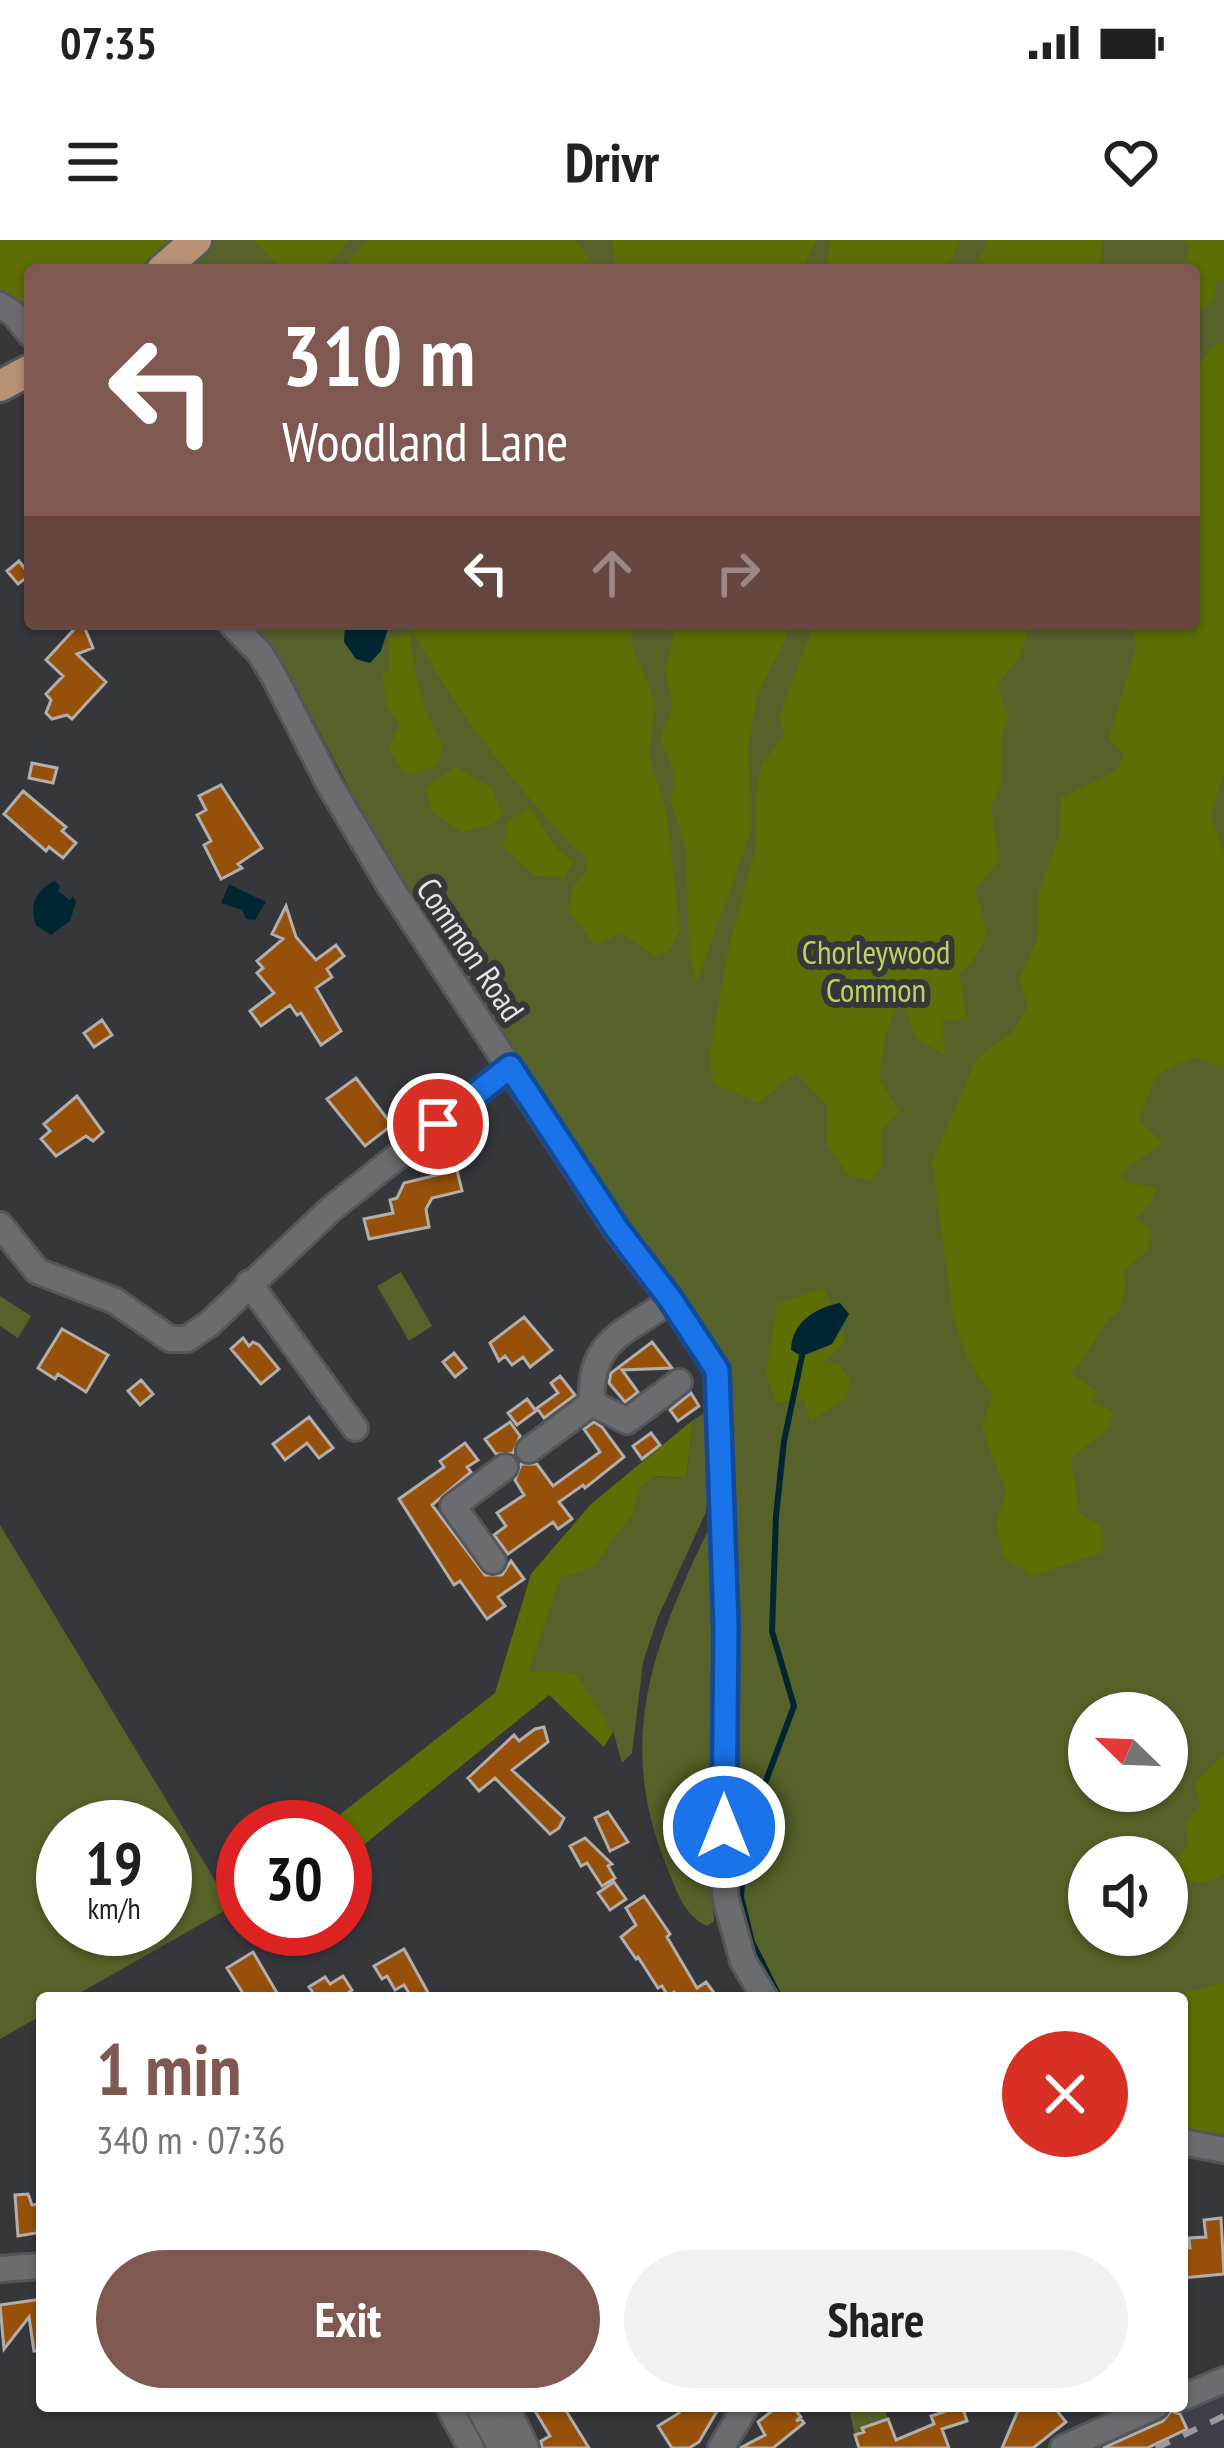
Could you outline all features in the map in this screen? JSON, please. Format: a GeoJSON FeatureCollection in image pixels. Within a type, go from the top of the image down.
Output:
{"type":"FeatureCollection","features":[{"type":"Feature","properties":{"kind":"main road"},"geometry":{"type":"LineString","coordinates":[[169,264],[196,240]]}},
{"type":"Feature","properties":{"kind":"street"},"geometry":{"type":"LineString","coordinates":[[0,305],[24,326]]}},
{"type":"Feature","properties":{"kind":"street","name":"Common Road"},"geometry":{"type":"LineString","coordinates":[[238,630],[260,653],[390,886],[616,1228],[709,1355],[719,1387],[726,1625],[725,1896],[743,1961],[761,1992]]}},
{"type":"Feature","properties":{"kind":"street"},"geometry":{"type":"LineString","coordinates":[[0,1225],[37,1271],[115,1301],[170,1340],[187,1339],[331,1209],[510,1067]]}},
{"type":"Feature","properties":{"kind":"street"},"geometry":{"type":"LineString","coordinates":[[249,1283],[355,1428]]}},
{"type":"Feature","properties":{"kind":"street"},"geometry":{"type":"LineString","coordinates":[[592,1403],[593,1366],[600,1352],[611,1339],[671,1300]]}},
{"type":"Feature","properties":{"kind":"street"},"geometry":{"type":"LineString","coordinates":[[592,1403],[627,1421],[679,1382]]}},
{"type":"Feature","properties":{"kind":"street"},"geometry":{"type":"LineString","coordinates":[[529,1450],[592,1403]]}},
{"type":"Feature","properties":{"kind":"street"},"geometry":{"type":"LineString","coordinates":[[493,1561],[453,1506],[505,1467]]}},
{"type":"Feature","properties":{"kind":"street"},"geometry":{"type":"LineString","coordinates":[[1188,2143],[1224,2150]]}},
{"type":"Feature","properties":{"kind":"street"},"geometry":{"type":"LineString","coordinates":[[0,2269],[36,2266]]}},
{"type":"Feature","properties":{"kind":"street"},"geometry":{"type":"LineString","coordinates":[[1188,2395],[1224,2380]]}},
{"type":"Feature","properties":{"kind":"street"},"geometry":{"type":"LineString","coordinates":[[452,2412],[471,2448]]}},
{"type":"Feature","properties":{"kind":"street"},"geometry":{"type":"LineString","coordinates":[[481,2412],[501,2448]]}},
{"type":"Feature","properties":{"kind":"street"},"geometry":{"type":"LineString","coordinates":[[509,2412],[526,2448]]}},
{"type":"Feature","properties":{"kind":"street"},"geometry":{"type":"LineString","coordinates":[[721,2448],[742,2412]]}},
{"type":"Feature","properties":{"kind":"street"},"geometry":{"type":"LineString","coordinates":[[1063,2448],[1143,2412]]}},
{"type":"Feature","properties":{"kind":"shaded area"},"geometry":{"type":"Polygon","coordinates":[[[1224,2393],[1224,2448],[1099,2448],[1097,2443],[1163,2412],[1188,2412],[1188,2407],[1224,2393]]]}},
{"type":"Feature","properties":{"kind":"green space"},"geometry":{"type":"Polygon","coordinates":[[[0,240],[172,240],[144,264],[24,264],[24,306],[19,301],[0,307],[0,240]]]}},
{"type":"Feature","properties":{"kind":"green space","name":"Chorleywood Common"},"geometry":{"type":"Polygon","coordinates":[[[208,240],[1224,240],[1224,2143],[1188,2135],[1188,1992],[772,1992],[758,1974],[735,1897],[733,1462],[722,1355],[620,1212],[367,822],[286,668],[253,630],[1200,630],[1200,264],[182,264],[208,240]]]}},
{"type":"Feature","properties":{"kind":"green space"},"geometry":{"type":"Polygon","coordinates":[[[253,240],[348,240],[330,264],[276,264],[253,240]]]}},
{"type":"Feature","properties":{"kind":"green space"},"geometry":{"type":"Polygon","coordinates":[[[367,240],[575,240],[593,264],[347,264],[367,240]]]}},
{"type":"Feature","properties":{"kind":"green space"},"geometry":{"type":"Polygon","coordinates":[[[612,240],[817,240],[804,264],[615,264],[612,240]]]}},
{"type":"Feature","properties":{"kind":"green space"},"geometry":{"type":"Polygon","coordinates":[[[830,240],[960,240],[950,264],[828,264],[830,240]]]}},
{"type":"Feature","properties":{"kind":"green space"},"geometry":{"type":"Polygon","coordinates":[[[985,240],[1102,240],[1100,264],[976,264],[985,240]]]}},
{"type":"Feature","properties":{"kind":"green space"},"geometry":{"type":"Polygon","coordinates":[[[1184,240],[1224,240],[1224,278],[1216,283],[1213,301],[1200,311],[1200,264],[1179,264],[1187,260],[1189,245],[1184,240]]]}},
{"type":"Feature","properties":{"kind":"green space"},"geometry":{"type":"Polygon","coordinates":[[[1224,344],[1224,772],[1211,816],[1224,854],[1224,1069],[1194,1057],[1157,1074],[1138,1120],[1163,1142],[1122,1173],[1125,1182],[1157,1188],[1151,1203],[1135,1219],[1151,1229],[1148,1250],[1124,1269],[1126,1288],[1119,1311],[1070,1373],[1096,1391],[1093,1402],[1113,1412],[1108,1429],[1071,1458],[1079,1513],[1102,1526],[1103,1552],[1032,1576],[1003,1557],[996,1523],[1006,1491],[982,1429],[992,1395],[968,1360],[954,1321],[932,1161],[977,1058],[1013,1032],[1028,1006],[1019,979],[1038,938],[1038,894],[1059,836],[1061,798],[1116,771],[1124,754],[1109,739],[1137,643],[1133,630],[1200,630],[1200,363],[1214,345],[1224,344]]]}},
{"type":"Feature","properties":{"kind":"green space"},"geometry":{"type":"Polygon","coordinates":[[[413,630],[632,630],[632,645],[655,702],[649,756],[666,809],[680,930],[670,950],[655,957],[623,933],[595,945],[569,911],[573,887],[587,871],[585,854],[574,848],[526,794],[446,687],[413,630]]]}},
{"type":"Feature","properties":{"kind":"green space"},"geometry":{"type":"Polygon","coordinates":[[[670,630],[785,630],[786,639],[757,694],[748,749],[751,831],[697,982],[689,954],[686,850],[671,801],[675,773],[660,739],[673,707],[665,669],[674,636],[670,630]]]}},
{"type":"Feature","properties":{"kind":"green space"},"geometry":{"type":"Polygon","coordinates":[[[812,630],[1025,630],[1028,634],[1018,659],[997,685],[1009,716],[1002,740],[1001,782],[991,806],[999,860],[975,890],[985,936],[959,975],[967,1020],[942,1019],[945,1055],[917,1039],[900,998],[886,1033],[879,1079],[899,1111],[881,1132],[883,1166],[870,1180],[849,1176],[827,1145],[827,1105],[796,1073],[758,1103],[713,1083],[709,1058],[728,951],[756,848],[756,797],[762,764],[784,735],[779,716],[812,630]]]}},
{"type":"Feature","properties":{"kind":"green space"},"geometry":{"type":"Polygon","coordinates":[[[410,633],[419,691],[443,744],[439,765],[407,776],[388,749],[400,725],[387,706],[382,674],[389,671],[389,638],[410,633]]]}},
{"type":"Feature","properties":{"kind":"green space"},"geometry":{"type":"Polygon","coordinates":[[[455,767],[491,787],[503,813],[492,825],[462,832],[433,812],[425,789],[455,767]]]}},
{"type":"Feature","properties":{"kind":"green space"},"geometry":{"type":"Polygon","coordinates":[[[530,807],[556,848],[573,862],[565,877],[535,876],[503,847],[507,822],[530,807]]]}},
{"type":"Feature","properties":{"kind":"green space"},"geometry":{"type":"Polygon","coordinates":[[[401,1272],[432,1326],[409,1341],[377,1286],[401,1272]]]}},
{"type":"Feature","properties":{"kind":"green space"},"geometry":{"type":"Polygon","coordinates":[[[823,1288],[832,1304],[800,1323],[796,1354],[822,1350],[842,1330],[845,1341],[824,1363],[838,1363],[850,1380],[845,1400],[811,1421],[803,1399],[776,1403],[766,1374],[777,1304],[823,1288]]]}},
{"type":"Feature","properties":{"kind":"green space"},"geometry":{"type":"Polygon","coordinates":[[[0,1296],[31,1316],[18,1338],[0,1326],[0,1296]]]}},
{"type":"Feature","properties":{"kind":"green space"},"geometry":{"type":"Polygon","coordinates":[[[714,1407],[706,1512],[658,1617],[643,1662],[632,1753],[622,1763],[613,1731],[528,1672],[561,1578],[635,1510],[638,1488],[655,1476],[686,1478],[693,1420],[714,1407]]]}},
{"type":"Feature","properties":{"kind":"green space"},"geometry":{"type":"Polygon","coordinates":[[[693,1420],[686,1478],[655,1476],[639,1488],[635,1510],[593,1567],[561,1578],[529,1671],[575,1673],[613,1732],[604,1747],[549,1695],[372,1838],[372,1800],[358,1800],[495,1693],[531,1574],[591,1504],[693,1420]]]}},
{"type":"Feature","properties":{"kind":"green space"},"geometry":{"type":"Polygon","coordinates":[[[0,1525],[166,1800],[36,1800],[36,1956],[145,1956],[82,1992],[36,1992],[36,2018],[0,2039],[0,1525]]]}},
{"type":"Feature","properties":{"kind":"green space"},"geometry":{"type":"Polygon","coordinates":[[[708,1530],[713,1701],[709,1863],[714,1921],[707,1926],[686,1908],[667,1867],[644,1778],[643,1736],[657,1654],[708,1530]]]}},
{"type":"Feature","properties":{"kind":"green space"},"geometry":{"type":"Polygon","coordinates":[[[1224,1754],[1224,1874],[1204,1883],[1188,1879],[1185,1822],[1200,1806],[1195,1784],[1224,1754]]]}},
{"type":"Feature","properties":{"kind":"green space"},"geometry":{"type":"Polygon","coordinates":[[[192,1843],[216,1882],[216,1916],[192,1929],[192,1843]]]}},
{"type":"Feature","properties":{"kind":"green space"},"geometry":{"type":"Polygon","coordinates":[[[1224,1983],[1224,2143],[1188,2135],[1188,1992],[1224,1983]]]}},
{"type":"Feature","properties":{"kind":"green space"},"geometry":{"type":"Polygon","coordinates":[[[885,2412],[888,2419],[855,2435],[850,2413],[885,2412]]]}},
{"type":"Feature","properties":{"kind":"water"},"geometry":{"type":"Polygon","coordinates":[[[345,630],[388,630],[381,651],[370,663],[356,659],[344,642],[345,630]]]}},
{"type":"Feature","properties":{"kind":"water"},"geometry":{"type":"Polygon","coordinates":[[[55,881],[58,891],[76,902],[70,921],[51,935],[36,925],[33,911],[38,894],[55,881]]]}},
{"type":"Feature","properties":{"kind":"water"},"geometry":{"type":"Polygon","coordinates":[[[229,884],[266,902],[255,920],[221,903],[229,884]]]}},
{"type":"Feature","properties":{"kind":"water"},"geometry":{"type":"Polygon","coordinates":[[[840,1303],[849,1314],[832,1344],[802,1356],[791,1350],[807,1318],[840,1303]]]}},
{"type":"Feature","properties":{"kind":"building"},"geometry":{"type":"Polygon","coordinates":[[[19,561],[24,580],[18,584],[7,571],[19,561]]]}},
{"type":"Feature","properties":{"kind":"building"},"geometry":{"type":"Polygon","coordinates":[[[74,630],[86,630],[93,648],[77,654],[106,682],[72,719],[67,715],[52,719],[46,713],[51,700],[46,694],[63,676],[46,660],[74,630]]]}},
{"type":"Feature","properties":{"kind":"building"},"geometry":{"type":"Polygon","coordinates":[[[32,763],[57,768],[53,783],[29,778],[32,763]]]}},
{"type":"Feature","properties":{"kind":"building"},"geometry":{"type":"Polygon","coordinates":[[[221,785],[262,848],[238,864],[242,868],[221,879],[204,845],[211,841],[197,815],[206,810],[199,796],[221,785]]]}},
{"type":"Feature","properties":{"kind":"building"},"geometry":{"type":"Polygon","coordinates":[[[23,791],[66,827],[62,831],[76,843],[63,858],[49,847],[46,851],[4,814],[23,791]]]}},
{"type":"Feature","properties":{"kind":"building"},"geometry":{"type":"Polygon","coordinates":[[[286,906],[296,937],[316,960],[336,945],[344,956],[327,969],[332,977],[316,988],[341,1031],[321,1045],[301,1013],[297,1015],[290,1005],[261,1026],[250,1011],[274,993],[257,973],[263,968],[257,961],[283,939],[272,934],[286,906]]]}},
{"type":"Feature","properties":{"kind":"building"},"geometry":{"type":"Polygon","coordinates":[[[102,1020],[112,1035],[94,1047],[84,1033],[102,1020]]]}},
{"type":"Feature","properties":{"kind":"building"},"geometry":{"type":"Polygon","coordinates":[[[356,1078],[392,1125],[365,1146],[327,1099],[356,1078]]]}},
{"type":"Feature","properties":{"kind":"building"},"geometry":{"type":"Polygon","coordinates":[[[77,1096],[103,1132],[93,1141],[86,1136],[56,1156],[41,1139],[50,1131],[44,1124],[77,1096]]]}},
{"type":"Feature","properties":{"kind":"building"},"geometry":{"type":"Polygon","coordinates":[[[457,1170],[462,1191],[432,1198],[426,1209],[429,1227],[369,1239],[364,1219],[393,1213],[390,1200],[397,1198],[404,1183],[457,1170]]]}},
{"type":"Feature","properties":{"kind":"building"},"geometry":{"type":"Polygon","coordinates":[[[524,1317],[552,1350],[530,1367],[523,1357],[512,1365],[505,1356],[499,1361],[490,1343],[524,1317]]]}},
{"type":"Feature","properties":{"kind":"building"},"geometry":{"type":"Polygon","coordinates":[[[62,1329],[108,1355],[86,1392],[38,1368],[62,1329]]]}},
{"type":"Feature","properties":{"kind":"building"},"geometry":{"type":"Polygon","coordinates":[[[243,1338],[249,1346],[259,1345],[279,1369],[261,1384],[231,1349],[243,1338]]]}},
{"type":"Feature","properties":{"kind":"building"},"geometry":{"type":"Polygon","coordinates":[[[652,1342],[672,1368],[622,1370],[638,1392],[625,1402],[609,1383],[611,1373],[652,1342]]]}},
{"type":"Feature","properties":{"kind":"building"},"geometry":{"type":"Polygon","coordinates":[[[454,1353],[466,1368],[455,1377],[443,1362],[454,1353]]]}},
{"type":"Feature","properties":{"kind":"building"},"geometry":{"type":"Polygon","coordinates":[[[560,1376],[575,1395],[544,1418],[537,1408],[558,1393],[551,1383],[560,1376]]]}},
{"type":"Feature","properties":{"kind":"building"},"geometry":{"type":"Polygon","coordinates":[[[141,1380],[153,1394],[140,1405],[128,1391],[141,1380]]]}},
{"type":"Feature","properties":{"kind":"building"},"geometry":{"type":"Polygon","coordinates":[[[691,1393],[699,1406],[678,1421],[670,1410],[691,1393]]]}},
{"type":"Feature","properties":{"kind":"building"},"geometry":{"type":"Polygon","coordinates":[[[527,1399],[536,1411],[517,1425],[508,1413],[527,1399]]]}},
{"type":"Feature","properties":{"kind":"building"},"geometry":{"type":"Polygon","coordinates":[[[309,1417],[333,1448],[319,1458],[307,1443],[285,1460],[273,1444],[309,1417]]]}},
{"type":"Feature","properties":{"kind":"building"},"geometry":{"type":"Polygon","coordinates":[[[510,1422],[520,1436],[513,1453],[496,1454],[485,1439],[510,1422]]]}},
{"type":"Feature","properties":{"kind":"building"},"geometry":{"type":"Polygon","coordinates":[[[594,1422],[624,1457],[559,1502],[572,1519],[558,1529],[553,1522],[508,1554],[494,1535],[506,1526],[497,1513],[524,1495],[515,1480],[521,1464],[537,1464],[553,1486],[600,1452],[584,1429],[594,1422]]]}},
{"type":"Feature","properties":{"kind":"building"},"geometry":{"type":"Polygon","coordinates":[[[651,1433],[660,1445],[642,1459],[633,1446],[651,1433]]]}},
{"type":"Feature","properties":{"kind":"building"},"geometry":{"type":"Polygon","coordinates":[[[465,1443],[478,1460],[467,1467],[471,1472],[432,1505],[485,1575],[502,1575],[511,1561],[524,1579],[498,1597],[505,1606],[487,1619],[460,1581],[454,1585],[399,1499],[444,1467],[440,1461],[465,1443]]]}},
{"type":"Feature","properties":{"kind":"building"},"geometry":{"type":"Polygon","coordinates":[[[544,1727],[548,1742],[512,1770],[564,1818],[550,1834],[495,1778],[479,1791],[468,1778],[514,1735],[519,1741],[544,1727]]]}},
{"type":"Feature","properties":{"kind":"building"},"geometry":{"type":"Polygon","coordinates":[[[608,1812],[628,1842],[610,1851],[595,1818],[608,1812]]]}},
{"type":"Feature","properties":{"kind":"building"},"geometry":{"type":"Polygon","coordinates":[[[585,1838],[612,1864],[608,1866],[615,1878],[602,1886],[587,1863],[581,1866],[570,1846],[585,1838]]]}},
{"type":"Feature","properties":{"kind":"building"},"geometry":{"type":"Polygon","coordinates":[[[614,1882],[626,1899],[610,1910],[598,1893],[614,1882]]]}},
{"type":"Feature","properties":{"kind":"building"},"geometry":{"type":"Polygon","coordinates":[[[644,1896],[697,1988],[706,1982],[714,1992],[658,1988],[621,1937],[636,1925],[626,1908],[644,1896]]]}},
{"type":"Feature","properties":{"kind":"building"},"geometry":{"type":"Polygon","coordinates":[[[404,1949],[428,1992],[408,1992],[404,1985],[395,1990],[374,1966],[404,1949]]]}},
{"type":"Feature","properties":{"kind":"building"},"geometry":{"type":"Polygon","coordinates":[[[255,1956],[276,1992],[242,1992],[227,1968],[255,1956]]]}},
{"type":"Feature","properties":{"kind":"building"},"geometry":{"type":"Polygon","coordinates":[[[343,1976],[352,1990],[313,1992],[309,1987],[325,1977],[330,1984],[343,1976]]]}},
{"type":"Feature","properties":{"kind":"building"},"geometry":{"type":"Polygon","coordinates":[[[28,2194],[36,2205],[36,2233],[18,2236],[15,2195],[28,2194]]]}},
{"type":"Feature","properties":{"kind":"building"},"geometry":{"type":"Polygon","coordinates":[[[1221,2218],[1224,2274],[1188,2277],[1189,2238],[1206,2237],[1204,2220],[1221,2218]]]}},
{"type":"Feature","properties":{"kind":"building"},"geometry":{"type":"Polygon","coordinates":[[[36,2300],[36,2351],[29,2317],[4,2349],[0,2305],[36,2300]]]}},
{"type":"Feature","properties":{"kind":"building"},"geometry":{"type":"Polygon","coordinates":[[[536,2412],[567,2412],[589,2448],[542,2448],[541,2441],[550,2436],[536,2412]]]}},
{"type":"Feature","properties":{"kind":"building"},"geometry":{"type":"Polygon","coordinates":[[[716,2412],[699,2442],[689,2448],[672,2448],[658,2426],[679,2413],[716,2412]]]}},
{"type":"Feature","properties":{"kind":"building"},"geometry":{"type":"Polygon","coordinates":[[[770,2412],[797,2412],[801,2417],[796,2421],[804,2423],[773,2448],[740,2448],[765,2435],[758,2422],[770,2412]]]}},
{"type":"Feature","properties":{"kind":"building"},"geometry":{"type":"Polygon","coordinates":[[[964,2412],[967,2421],[942,2429],[949,2448],[859,2448],[855,2435],[864,2432],[862,2428],[888,2419],[896,2440],[934,2424],[931,2416],[964,2412]]]}},
{"type":"Feature","properties":{"kind":"building"},"geometry":{"type":"Polygon","coordinates":[[[1017,2412],[1058,2412],[1066,2422],[1033,2448],[1002,2448],[1017,2412]]]}},
{"type":"Feature","properties":{"kind":"building"},"geometry":{"type":"Polygon","coordinates":[[[1170,2412],[1180,2414],[1187,2429],[1147,2448],[1103,2448],[1163,2421],[1170,2412]]]}},
{"type":"Feature","properties":{"kind":"waterway"},"geometry":{"type":"LineString","coordinates":[[777,1992],[752,1942],[741,1897],[746,1834],[794,1706],[772,1631],[784,1441],[802,1356]]}},
{"type":"Feature","properties":{"kind":"railway"},"geometry":{"type":"LineString","coordinates":[[1156,2448],[1224,2416]]}},
{"type":"Feature","properties":{"kind":"route"},"geometry":{"type":"LineString","coordinates":[[438,1124],[510,1067],[717,1370],[726,1625],[724,1827]]}}]}
